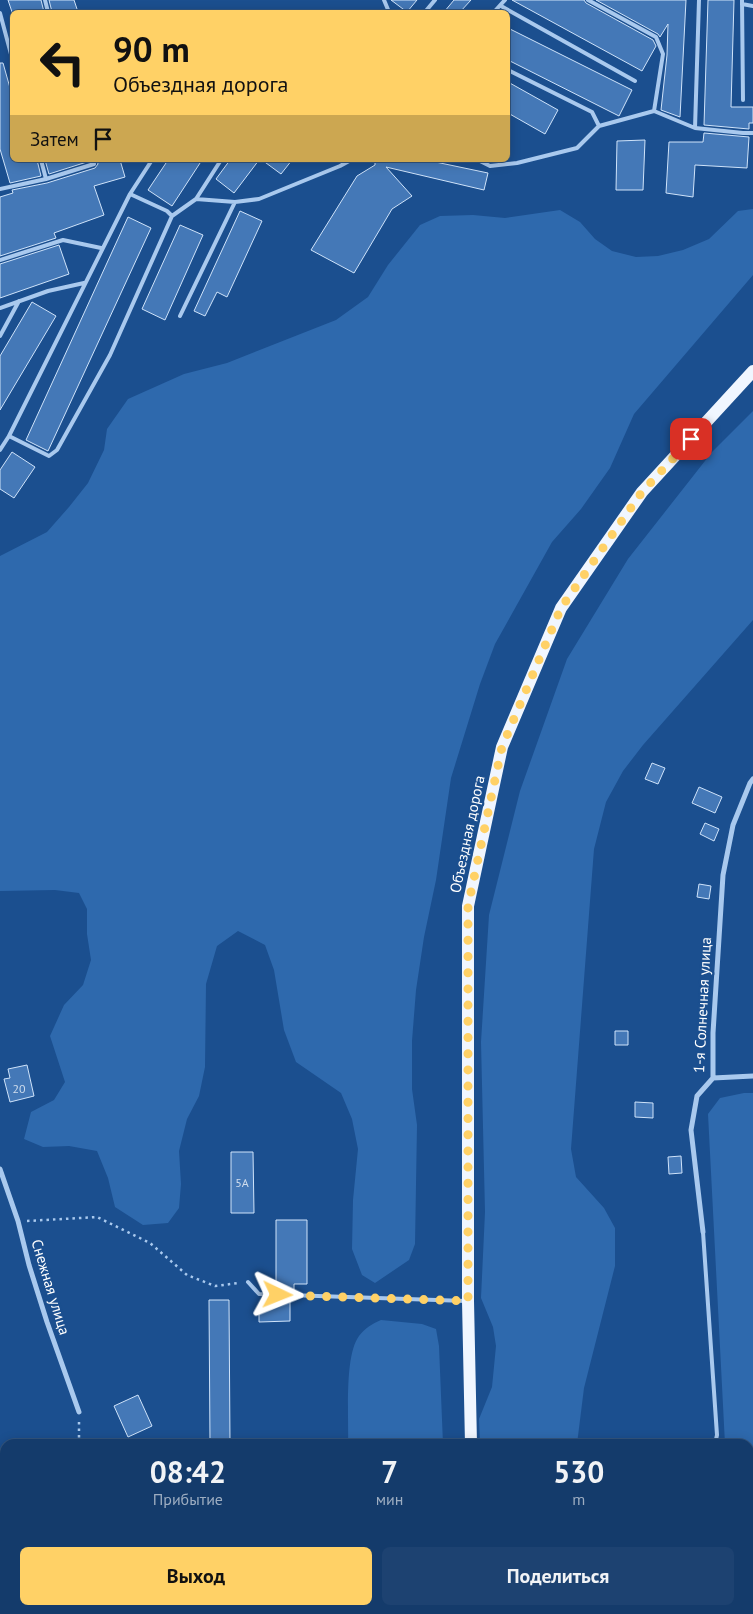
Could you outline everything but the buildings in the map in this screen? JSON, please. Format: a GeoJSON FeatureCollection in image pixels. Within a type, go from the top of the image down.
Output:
{"type":"FeatureCollection","features":[{"type":"Feature","properties":{"kind":"main road","name":"Объездная дорога"},"geometry":{"type":"LineString","coordinates":[[471,1439],[468,1301],[468,906],[502,747],[561,608],[642,492],[753,372]]}},
{"type":"Feature","properties":{"kind":"street","name":"1-я Солнечная улица"},"geometry":{"type":"LineString","coordinates":[[703,1232],[691,1130],[697,1096],[713,1078],[713,1033],[723,875],[733,825],[753,779]]}},
{"type":"Feature","properties":{"kind":"street"},"geometry":{"type":"LineString","coordinates":[[713,1078],[753,1076]]}},
{"type":"Feature","properties":{"kind":"street","name":"Снежная улица"},"geometry":{"type":"LineString","coordinates":[[0,1169],[18,1221],[47,1322],[79,1412]]}},
{"type":"Feature","properties":{"kind":"lane"},"geometry":{"type":"LineString","coordinates":[[426,10],[435,0]]}},
{"type":"Feature","properties":{"kind":"lane"},"geometry":{"type":"LineString","coordinates":[[496,10],[505,0]]}},
{"type":"Feature","properties":{"kind":"lane"},"geometry":{"type":"LineString","coordinates":[[588,0],[656,36],[663,54],[654,111]]}},
{"type":"Feature","properties":{"kind":"lane"},"geometry":{"type":"LineString","coordinates":[[695,128],[699,0]]}},
{"type":"Feature","properties":{"kind":"lane"},"geometry":{"type":"LineString","coordinates":[[743,100],[742,2],[753,6]]}},
{"type":"Feature","properties":{"kind":"lane"},"geometry":{"type":"LineString","coordinates":[[501,6],[508,10]]}},
{"type":"Feature","properties":{"kind":"lane"},"geometry":{"type":"LineString","coordinates":[[510,11],[635,81]]}},
{"type":"Feature","properties":{"kind":"lane"},"geometry":{"type":"LineString","coordinates":[[0,13],[10,50]]}},
{"type":"Feature","properties":{"kind":"lane"},"geometry":{"type":"LineString","coordinates":[[510,71],[592,112],[599,126]]}},
{"type":"Feature","properties":{"kind":"lane"},"geometry":{"type":"LineString","coordinates":[[482,162],[490,166],[517,163],[577,148],[599,126],[654,111],[695,128],[753,133]]}},
{"type":"Feature","properties":{"kind":"lane"},"geometry":{"type":"LineString","coordinates":[[42,162],[46,179]]}},
{"type":"Feature","properties":{"kind":"lane"},"geometry":{"type":"LineString","coordinates":[[0,189],[46,179],[94,164],[94,162]]}},
{"type":"Feature","properties":{"kind":"lane"},"geometry":{"type":"LineString","coordinates":[[0,450],[9,436],[101,248],[130,194],[151,162]]}},
{"type":"Feature","properties":{"kind":"lane"},"geometry":{"type":"LineString","coordinates":[[9,436],[49,456],[57,450],[110,355],[172,216],[196,198],[220,162]]}},
{"type":"Feature","properties":{"kind":"lane"},"geometry":{"type":"LineString","coordinates":[[196,198],[235,202],[259,199],[347,162]]}},
{"type":"Feature","properties":{"kind":"lane"},"geometry":{"type":"LineString","coordinates":[[130,194],[167,211],[172,216]]}},
{"type":"Feature","properties":{"kind":"lane"},"geometry":{"type":"LineString","coordinates":[[180,316],[235,202]]}},
{"type":"Feature","properties":{"kind":"lane"},"geometry":{"type":"LineString","coordinates":[[0,260],[63,240],[101,248]]}},
{"type":"Feature","properties":{"kind":"lane"},"geometry":{"type":"LineString","coordinates":[[0,308],[48,291],[84,283]]}},
{"type":"Feature","properties":{"kind":"lane"},"geometry":{"type":"LineString","coordinates":[[0,336],[19,301]]}},
{"type":"Feature","properties":{"kind":"lane"},"geometry":{"type":"LineString","coordinates":[[703,1232],[716,1439]]}},
{"type":"Feature","properties":{"kind":"lane"},"geometry":{"type":"LineString","coordinates":[[248,1282],[259,1294],[468,1301]]}},
{"type":"Feature","properties":{"kind":"path"},"geometry":{"type":"LineString","coordinates":[[18,1221],[97,1217],[150,1243],[187,1275],[215,1286],[248,1282]]}},
{"type":"Feature","properties":{"kind":"path"},"geometry":{"type":"LineString","coordinates":[[79,1412],[79,1439]]}},
{"type":"Feature","properties":{"kind":"shaded area"},"geometry":{"type":"Polygon","coordinates":[[[753,209],[753,275],[634,414],[610,468],[581,509],[552,542],[495,644],[480,684],[451,778],[436,880],[424,937],[416,990],[412,1041],[412,1089],[417,1125],[415,1244],[409,1260],[375,1283],[362,1275],[352,1249],[353,1200],[358,1149],[352,1119],[341,1093],[296,1062],[284,1030],[274,970],[265,945],[238,931],[217,946],[206,984],[205,1067],[199,1096],[187,1119],[179,1151],[181,1184],[179,1208],[168,1223],[143,1225],[115,1207],[108,1178],[97,1151],[69,1146],[43,1147],[24,1139],[31,1112],[54,1100],[65,1082],[50,1036],[64,1005],[83,985],[91,960],[87,934],[87,909],[79,893],[55,890],[0,891],[0,556],[47,532],[69,507],[88,483],[104,450],[107,429],[128,399],[184,374],[227,363],[336,320],[368,297],[388,265],[420,225],[440,216],[473,215],[505,218],[560,210],[580,222],[595,239],[612,251],[636,257],[658,256],[683,250],[709,239],[738,211],[753,209]]]}},
{"type":"Feature","properties":{"kind":"shaded area"},"geometry":{"type":"Polygon","coordinates":[[[753,411],[753,620],[643,745],[623,771],[606,802],[594,849],[571,1149],[576,1177],[604,1208],[615,1228],[615,1266],[584,1388],[578,1439],[480,1439],[479,1419],[492,1387],[496,1346],[493,1327],[481,1298],[485,1212],[481,1042],[489,915],[520,791],[567,659],[628,559],[712,452],[753,411]]]}},
{"type":"Feature","properties":{"kind":"shaded area"},"geometry":{"type":"Polygon","coordinates":[[[753,1093],[753,1439],[725,1439],[708,1114],[720,1098],[753,1093]]]}},
{"type":"Feature","properties":{"kind":"shaded area"},"geometry":{"type":"Polygon","coordinates":[[[381,1320],[422,1324],[436,1329],[439,1346],[443,1439],[348,1439],[351,1358],[354,1345],[359,1336],[381,1320]]]}},
{"type":"Feature","properties":{"kind":"route"},"geometry":{"type":"LineString","coordinates":[[278,1295],[468,1301],[468,906],[502,747],[561,608],[642,492],[691,439]]}}]}
